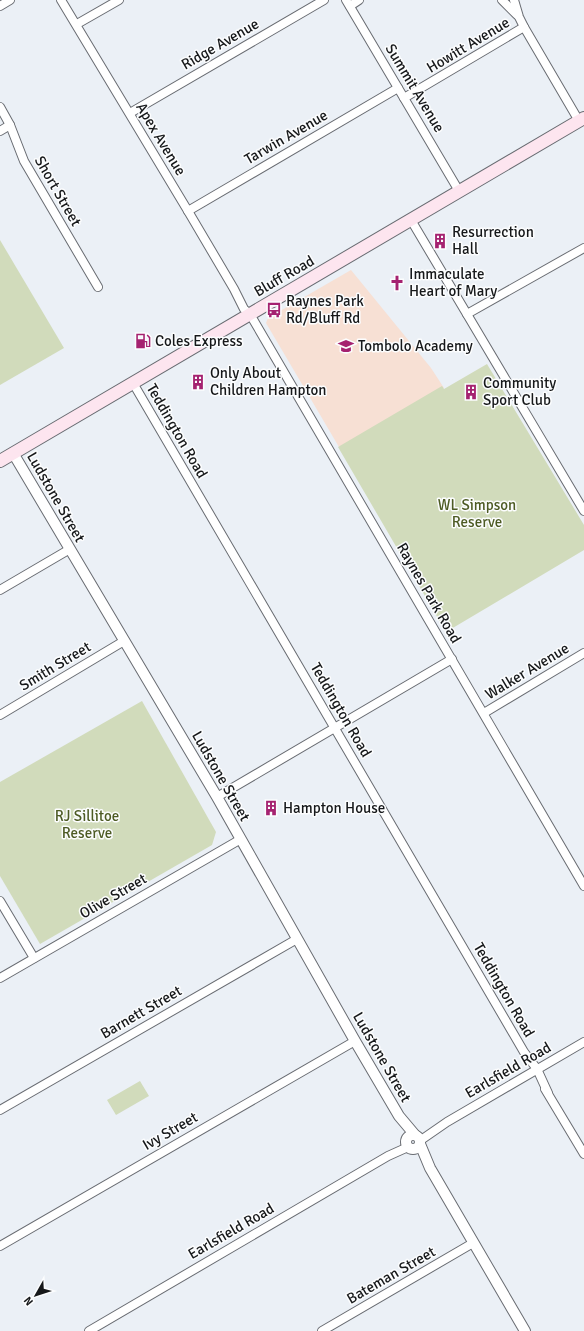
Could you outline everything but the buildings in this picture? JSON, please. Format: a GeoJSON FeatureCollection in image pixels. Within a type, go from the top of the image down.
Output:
{"type":"FeatureCollection","features":[{"type":"Feature","properties":{"kind":"main road","name":"Bluff Road"},"geometry":{"type":"LineString","coordinates":[[0,461],[581,119]]}},
{"type":"Feature","properties":{"kind":"street"},"geometry":{"type":"LineString","coordinates":[[0,6],[10,0]]}},
{"type":"Feature","properties":{"kind":"street"},"geometry":{"type":"LineString","coordinates":[[77,24],[119,0]]}},
{"type":"Feature","properties":{"kind":"street","name":"Ridge Avenue"},"geometry":{"type":"LineString","coordinates":[[130,113],[324,0]]}},
{"type":"Feature","properties":{"kind":"street"},"geometry":{"type":"LineString","coordinates":[[348,3],[359,0]]}},
{"type":"Feature","properties":{"kind":"street"},"geometry":{"type":"LineString","coordinates":[[502,0],[519,17]]}},
{"type":"Feature","properties":{"kind":"street"},"geometry":{"type":"LineString","coordinates":[[514,0],[519,17],[524,27],[581,119]]}},
{"type":"Feature","properties":{"kind":"street","name":"Apex Avenue"},"geometry":{"type":"LineString","coordinates":[[63,1],[234,289],[243,298],[250,314]]}},
{"type":"Feature","properties":{"kind":"street","name":"Summit Avenue"},"geometry":{"type":"LineString","coordinates":[[348,3],[459,191]]}},
{"type":"Feature","properties":{"kind":"street","name":"Howitt Avenue"},"geometry":{"type":"LineString","coordinates":[[404,98],[524,27]]}},
{"type":"Feature","properties":{"kind":"street","name":"Tarwin Avenue"},"geometry":{"type":"LineString","coordinates":[[188,211],[398,88]]}},
{"type":"Feature","properties":{"kind":"street","name":"Short Street"},"geometry":{"type":"LineString","coordinates":[[0,107],[10,125],[24,161],[98,287]]}},
{"type":"Feature","properties":{"kind":"street"},"geometry":{"type":"LineString","coordinates":[[0,131],[10,125]]}},
{"type":"Feature","properties":{"kind":"street"},"geometry":{"type":"LineString","coordinates":[[411,220],[584,512]]}},
{"type":"Feature","properties":{"kind":"street"},"geometry":{"type":"LineString","coordinates":[[467,314],[584,248]]}},
{"type":"Feature","properties":{"kind":"street","name":"Raynes Park Road"},"geometry":{"type":"LineString","coordinates":[[250,314],[584,886]]}},
{"type":"Feature","properties":{"kind":"street","name":"Teddington Road"},"geometry":{"type":"LineString","coordinates":[[133,382],[584,1154]]}},
{"type":"Feature","properties":{"kind":"street","name":"Ludstone Street"},"geometry":{"type":"LineString","coordinates":[[13,453],[217,797],[355,1041],[525,1331]]}},
{"type":"Feature","properties":{"kind":"street"},"geometry":{"type":"LineString","coordinates":[[0,590],[70,549]]}},
{"type":"Feature","properties":{"kind":"street","name":"Smith Street"},"geometry":{"type":"LineString","coordinates":[[0,715],[124,641]]}},
{"type":"Feature","properties":{"kind":"street","name":"Walker Avenue"},"geometry":{"type":"LineString","coordinates":[[484,713],[584,653]]}},
{"type":"Feature","properties":{"kind":"street"},"geometry":{"type":"LineString","coordinates":[[217,797],[452,659]]}},
{"type":"Feature","properties":{"kind":"street","name":"Olive Street"},"geometry":{"type":"LineString","coordinates":[[0,978],[241,839]]}},
{"type":"Feature","properties":{"kind":"street"},"geometry":{"type":"LineString","coordinates":[[0,900],[34,958]]}},
{"type":"Feature","properties":{"kind":"street","name":"Barnett Street"},"geometry":{"type":"LineString","coordinates":[[0,1110],[297,939]]}},
{"type":"Feature","properties":{"kind":"street","name":"Ivy Street"},"geometry":{"type":"LineString","coordinates":[[0,1246],[355,1041]]}},
{"type":"Feature","properties":{"kind":"street","name":"Earlsfield Road"},"geometry":{"type":"LineString","coordinates":[[89,1331],[584,1042]]}},
{"type":"Feature","properties":{"kind":"street","name":"Bateman Street"},"geometry":{"type":"LineString","coordinates":[[322,1331],[473,1243]]}},
{"type":"Feature","properties":{"kind":"shaded area","name":"Tombolo Academy"},"geometry":{"type":"Polygon","coordinates":[[[351,270],[431,368],[444,388],[339,447],[266,323],[268,318],[351,270]]]}},
{"type":"Feature","properties":{"kind":"green space"},"geometry":{"type":"Polygon","coordinates":[[[0,240],[64,348],[0,385],[0,240]]]}},
{"type":"Feature","properties":{"kind":"green space","name":"WL Simpson Reserve"},"geometry":{"type":"Polygon","coordinates":[[[487,364],[584,525],[584,550],[446,632],[338,447],[442,386],[444,389],[487,364]]]}},
{"type":"Feature","properties":{"kind":"green space","name":"RJ Sillitoe Reserve"},"geometry":{"type":"Polygon","coordinates":[[[142,701],[216,832],[212,845],[40,944],[0,876],[0,782],[142,701]]]}},
{"type":"Feature","properties":{"kind":"green space"},"geometry":{"type":"Polygon","coordinates":[[[140,1081],[149,1096],[116,1115],[107,1100],[140,1081]]]}},
{"type":"Feature","properties":{"kind":"place","name":"Resurrection Hall"},"geometry":{"type":"Point","coordinates":[440,241]}},
{"type":"Feature","properties":{"kind":"place","name":"Immaculate Heart of Mary"},"geometry":{"type":"Point","coordinates":[397,283]}},
{"type":"Feature","properties":{"kind":"place","name":"Raynes Park Rd/Bluff Rd"},"geometry":{"type":"Point","coordinates":[274,310]}},
{"type":"Feature","properties":{"kind":"place","name":"Coles Express"},"geometry":{"type":"Point","coordinates":[143,341]}},
{"type":"Feature","properties":{"kind":"place","name":"Tombolo Academy"},"geometry":{"type":"Point","coordinates":[346,346]}},
{"type":"Feature","properties":{"kind":"place","name":"Only About Children Hampton"},"geometry":{"type":"Point","coordinates":[198,382]}},
{"type":"Feature","properties":{"kind":"place","name":"Community Sport Club"},"geometry":{"type":"Point","coordinates":[471,392]}},
{"type":"Feature","properties":{"kind":"place","name":"Hampton House"},"geometry":{"type":"Point","coordinates":[271,808]}}]}
